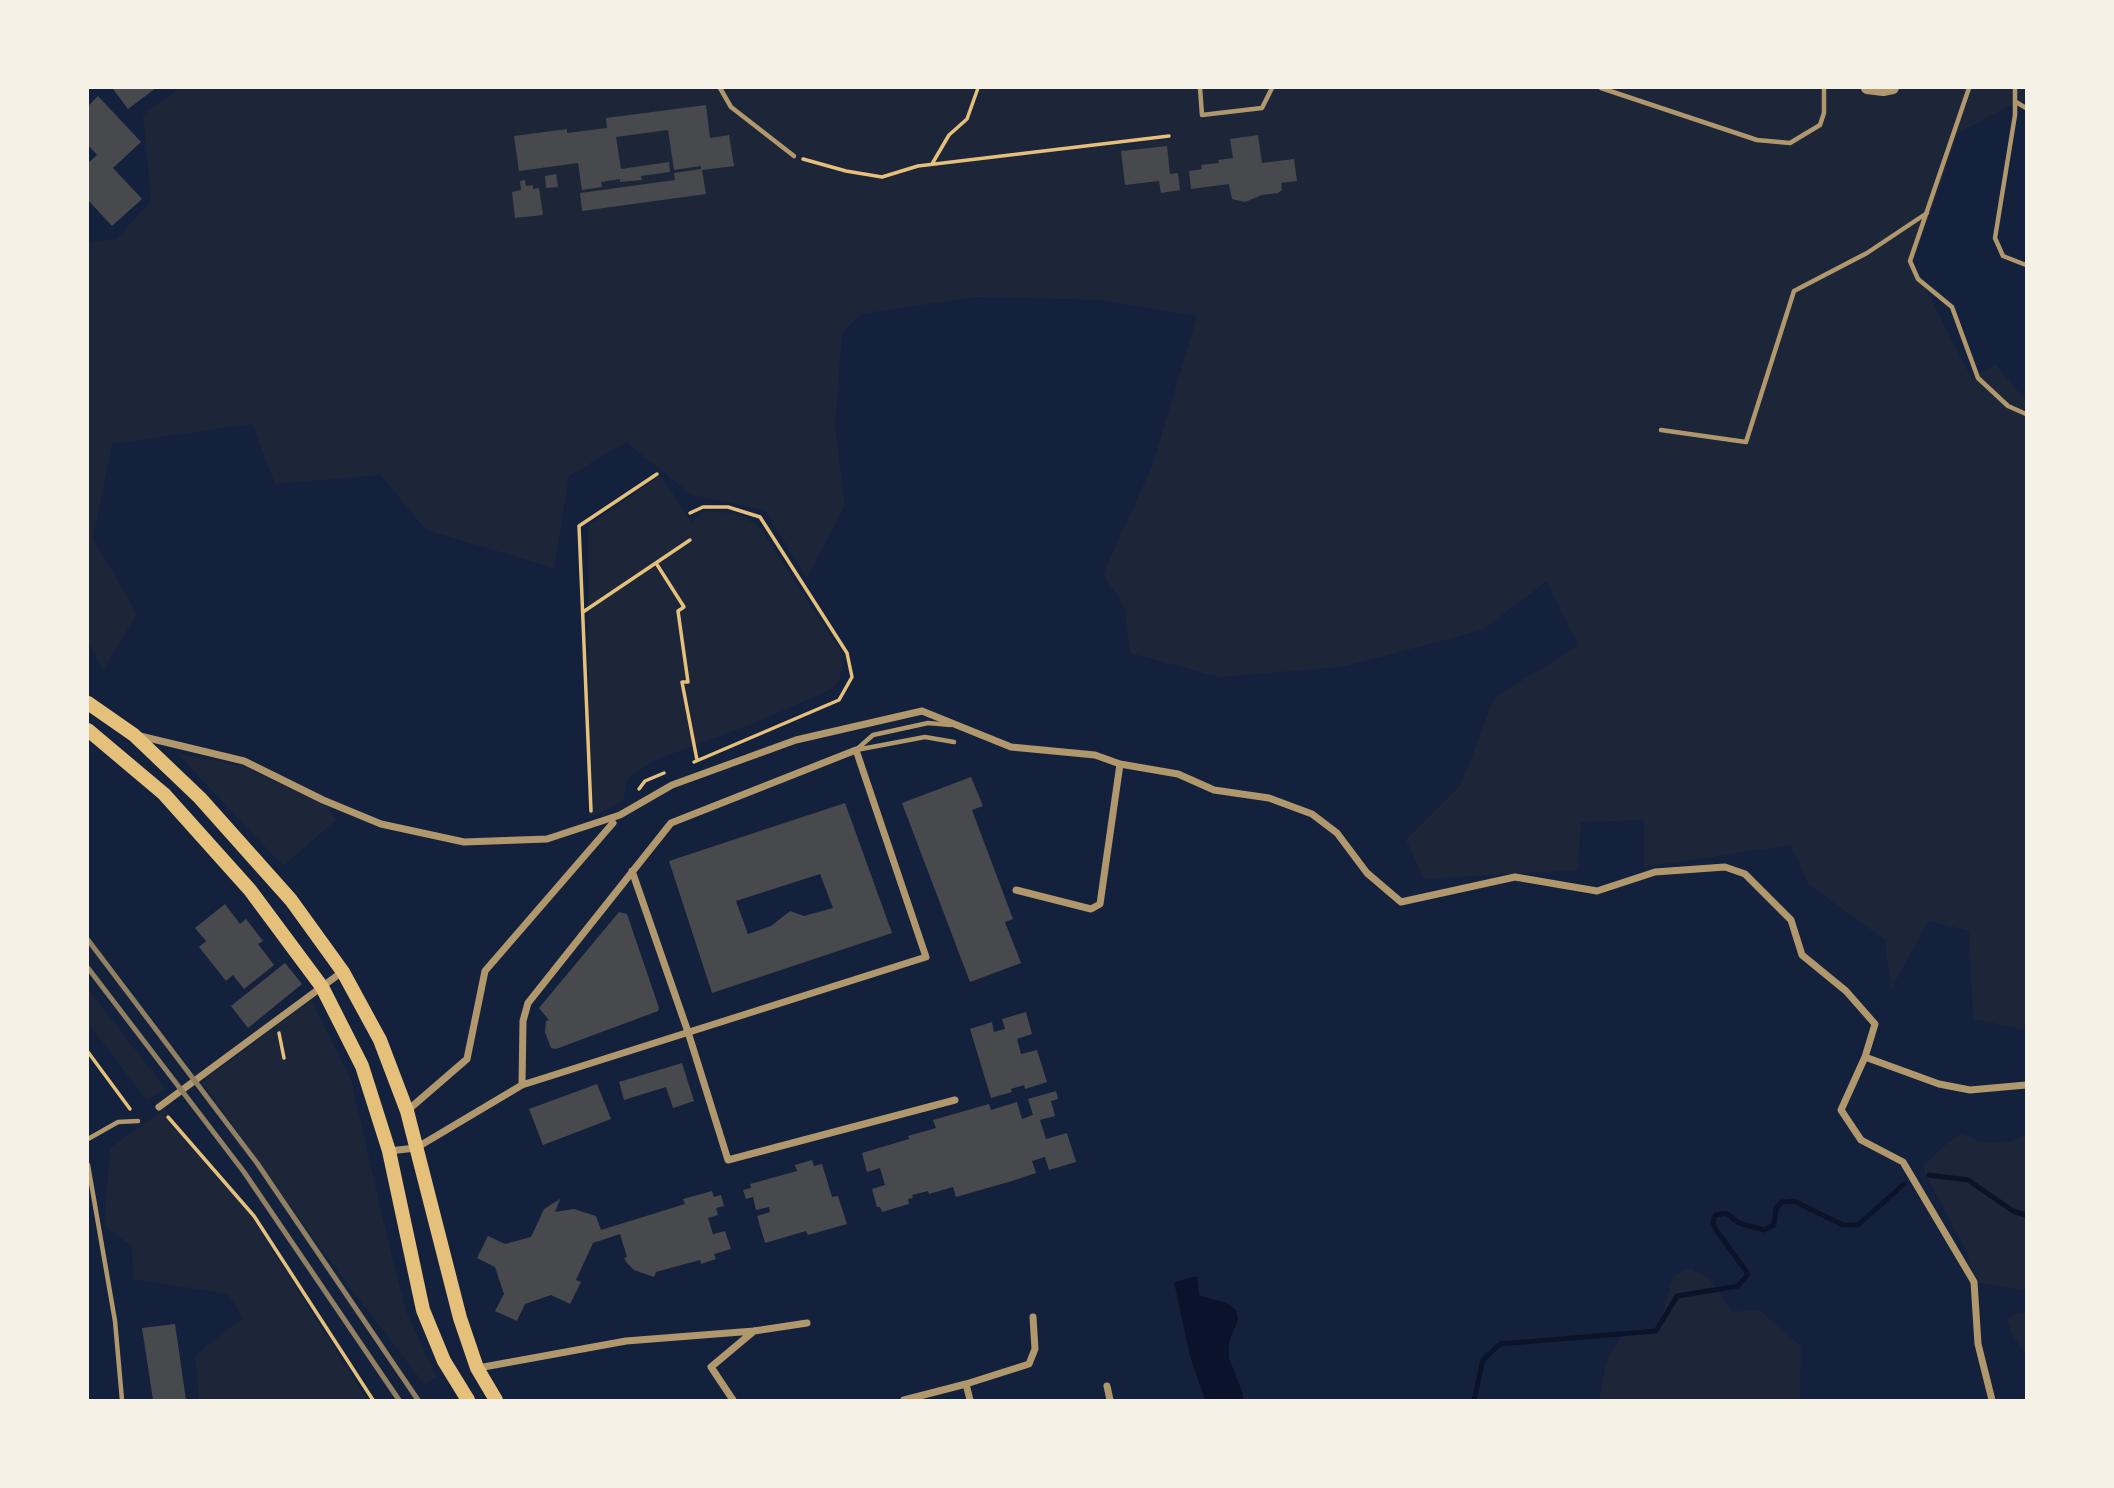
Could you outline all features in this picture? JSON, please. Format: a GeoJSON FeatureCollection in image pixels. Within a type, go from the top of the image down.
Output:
{"type":"FeatureCollection","features":[{"type":"Feature","properties":{"kind":"main road"},"geometry":{"type":"LineString","coordinates":[[88,703],[134,735],[200,798],[290,900],[343,972],[380,1041],[407,1111],[444,1265],[477,1368],[496,1401]]}},
{"type":"Feature","properties":{"kind":"main road"},"geometry":{"type":"LineString","coordinates":[[88,730],[163,794],[250,890],[322,987],[362,1066],[389,1151],[423,1310],[444,1361],[468,1401]]}},
{"type":"Feature","properties":{"kind":"street"},"geometry":{"type":"LineString","coordinates":[[1867,88],[1893,88]]}},
{"type":"Feature","properties":{"kind":"street"},"geometry":{"type":"LineString","coordinates":[[134,735],[244,761],[323,800],[381,824],[464,842],[547,839],[620,815],[671,785],[796,740],[922,711],[1011,747],[1095,755],[1120,764],[1178,774],[1214,790],[1269,798],[1312,814],[1337,833],[1367,873],[1401,902],[1515,877],[1597,891],[1655,872],[1725,867],[1745,874],[1791,920],[1802,955],[1846,991],[1875,1024],[1865,1057],[1842,1110],[1861,1140],[1903,1162],[1974,1282],[1978,1344],[1993,1401]]}},
{"type":"Feature","properties":{"kind":"street"},"geometry":{"type":"LineString","coordinates":[[389,1151],[416,1147],[522,1085],[926,957],[856,750],[671,823],[528,1003],[523,1021],[522,1085]]}},
{"type":"Feature","properties":{"kind":"street"},"geometry":{"type":"LineString","coordinates":[[1016,890],[1091,909],[1100,904],[1120,764]]}},
{"type":"Feature","properties":{"kind":"street"},"geometry":{"type":"LineString","coordinates":[[407,1111],[467,1059],[485,971],[613,823]]}},
{"type":"Feature","properties":{"kind":"street"},"geometry":{"type":"LineString","coordinates":[[632,871],[688,1032],[728,1160],[955,1101]]}},
{"type":"Feature","properties":{"kind":"street"},"geometry":{"type":"LineString","coordinates":[[159,1107],[343,972]]}},
{"type":"Feature","properties":{"kind":"street"},"geometry":{"type":"LineString","coordinates":[[1865,1057],[1939,1084],[1970,1090],[2026,1085]]}},
{"type":"Feature","properties":{"kind":"street"},"geometry":{"type":"LineString","coordinates":[[904,1401],[1029,1364],[1035,1349],[1033,1317]]}},
{"type":"Feature","properties":{"kind":"street"},"geometry":{"type":"LineString","coordinates":[[477,1368],[626,1341],[754,1331],[807,1323]]}},
{"type":"Feature","properties":{"kind":"street"},"geometry":{"type":"LineString","coordinates":[[733,1401],[711,1367],[754,1331]]}},
{"type":"Feature","properties":{"kind":"street"},"geometry":{"type":"LineString","coordinates":[[966,1384],[970,1401]]}},
{"type":"Feature","properties":{"kind":"street"},"geometry":{"type":"LineString","coordinates":[[1107,1386],[1110,1401]]}},
{"type":"Feature","properties":{"kind":"lane"},"geometry":{"type":"LineString","coordinates":[[720,88],[731,107],[794,156]]}},
{"type":"Feature","properties":{"kind":"lane"},"geometry":{"type":"LineString","coordinates":[[1200,88],[1202,115],[1262,108],[1272,88]]}},
{"type":"Feature","properties":{"kind":"lane"},"geometry":{"type":"LineString","coordinates":[[1601,88],[1757,140],[1790,143],[1820,125],[1824,113],[1824,88]]}},
{"type":"Feature","properties":{"kind":"lane"},"geometry":{"type":"LineString","coordinates":[[1969,88],[1910,261],[1918,279],[1951,307],[1978,377],[2008,406],[2026,414]]}},
{"type":"Feature","properties":{"kind":"lane"},"geometry":{"type":"LineString","coordinates":[[2015,88],[2015,115],[1995,238],[2003,256],[2026,265]]}},
{"type":"Feature","properties":{"kind":"lane"},"geometry":{"type":"LineString","coordinates":[[2015,102],[2026,108]]}},
{"type":"Feature","properties":{"kind":"lane"},"geometry":{"type":"LineString","coordinates":[[1661,430],[1746,442],[1794,291],[1867,253],[1927,214]]}},
{"type":"Feature","properties":{"kind":"lane"},"geometry":{"type":"LineString","coordinates":[[856,750],[873,735],[928,723],[958,725]]}},
{"type":"Feature","properties":{"kind":"lane"},"geometry":{"type":"LineString","coordinates":[[856,750],[925,737],[954,741]]}},
{"type":"Feature","properties":{"kind":"lane"},"geometry":{"type":"LineString","coordinates":[[88,1139],[118,1122],[138,1121]]}},
{"type":"Feature","properties":{"kind":"lane"},"geometry":{"type":"LineString","coordinates":[[88,1165],[115,1321],[122,1401]]}},
{"type":"Feature","properties":{"kind":"path"},"geometry":{"type":"LineString","coordinates":[[932,164],[948,135],[967,119],[978,88]]}},
{"type":"Feature","properties":{"kind":"path"},"geometry":{"type":"LineString","coordinates":[[794,156],[846,171],[882,177],[932,164],[1169,136]]}},
{"type":"Feature","properties":{"kind":"path"},"geometry":{"type":"LineString","coordinates":[[592,825],[579,526],[657,474]]}},
{"type":"Feature","properties":{"kind":"path"},"geometry":{"type":"LineString","coordinates":[[684,765],[839,700],[852,677],[847,653],[760,517],[728,507],[703,507],[690,513]]}},
{"type":"Feature","properties":{"kind":"path"},"geometry":{"type":"LineString","coordinates":[[583,612],[690,540]]}},
{"type":"Feature","properties":{"kind":"path"},"geometry":{"type":"LineString","coordinates":[[656,563],[684,607],[678,611],[688,682],[682,682],[697,760]]}},
{"type":"Feature","properties":{"kind":"path"},"geometry":{"type":"LineString","coordinates":[[636,792],[645,781],[671,771]]}},
{"type":"Feature","properties":{"kind":"path"},"geometry":{"type":"LineString","coordinates":[[277,1020],[284,1058]]}},
{"type":"Feature","properties":{"kind":"path"},"geometry":{"type":"LineString","coordinates":[[88,1052],[138,1121]]}},
{"type":"Feature","properties":{"kind":"path"},"geometry":{"type":"LineString","coordinates":[[159,1107],[254,1216],[373,1401]]}},
{"type":"Feature","properties":{"kind":"shaded area"},"geometry":{"type":"Polygon","coordinates":[[[180,88],[2026,88],[2026,100],[1958,133],[1913,264],[1971,377],[1996,365],[2022,396],[2026,394],[2026,1030],[1973,1019],[1969,931],[1928,921],[1891,989],[1885,940],[1808,884],[1791,845],[1644,867],[1644,820],[1581,822],[1578,870],[1424,879],[1406,840],[1461,785],[1494,698],[1578,646],[1547,581],[1482,630],[1342,667],[1219,677],[1130,653],[1125,608],[1103,574],[1153,464],[1197,316],[1100,300],[976,297],[861,314],[842,333],[835,424],[845,505],[807,579],[765,510],[692,495],[626,442],[569,476],[554,568],[426,530],[381,475],[275,484],[252,424],[112,444],[93,538],[137,614],[103,670],[88,641],[88,243],[116,239],[151,201],[143,115],[180,88]]]}},
{"type":"Feature","properties":{"kind":"shaded area"},"geometry":{"type":"Polygon","coordinates":[[[661,475],[691,522],[705,511],[722,512],[742,516],[759,526],[842,653],[843,667],[839,680],[832,689],[757,722],[658,759],[633,774],[626,782],[623,801],[589,818],[588,526],[661,475]]]}},
{"type":"Feature","properties":{"kind":"shaded area"},"geometry":{"type":"Polygon","coordinates":[[[177,753],[241,766],[328,806],[336,820],[283,866],[177,753]]]}},
{"type":"Feature","properties":{"kind":"shaded area"},"geometry":{"type":"Polygon","coordinates":[[[88,989],[165,1088],[147,1101],[88,1022],[88,989]]]}},
{"type":"Feature","properties":{"kind":"shaded area"},"geometry":{"type":"Polygon","coordinates":[[[311,1000],[351,1080],[406,1311],[436,1377],[424,1384],[324,1253],[202,1082],[311,1000]]]}},
{"type":"Feature","properties":{"kind":"shaded area"},"geometry":{"type":"Polygon","coordinates":[[[165,1109],[253,1219],[367,1400],[199,1400],[195,1355],[243,1318],[228,1294],[133,1279],[132,1246],[104,1226],[110,1148],[165,1109]]]}},
{"type":"Feature","properties":{"kind":"shaded area"},"geometry":{"type":"Polygon","coordinates":[[[1962,1134],[1981,1142],[1992,1142],[2012,1141],[2026,1134],[2026,1290],[1979,1283],[1969,1256],[1927,1177],[1923,1167],[1944,1146],[1962,1134]]]}},
{"type":"Feature","properties":{"kind":"shaded area"},"geometry":{"type":"Polygon","coordinates":[[[1691,1268],[1711,1281],[1732,1312],[1759,1310],[1801,1346],[1800,1400],[1599,1400],[1606,1363],[1622,1335],[1638,1328],[1657,1333],[1673,1276],[1691,1268]]]}},
{"type":"Feature","properties":{"kind":"shaded area"},"geometry":{"type":"Polygon","coordinates":[[[1197,1276],[1199,1295],[1226,1303],[1236,1310],[1238,1320],[1229,1342],[1229,1358],[1243,1400],[1205,1400],[1190,1356],[1174,1282],[1197,1276]]]}},
{"type":"Feature","properties":{"kind":"shaded area"},"geometry":{"type":"Polygon","coordinates":[[[2018,1312],[2026,1313],[2026,1372],[2025,1355],[2007,1320],[2018,1312]]]}},
{"type":"Feature","properties":{"kind":"building"},"geometry":{"type":"Polygon","coordinates":[[[156,88],[128,109],[113,89],[156,88]]]}},
{"type":"Feature","properties":{"kind":"building"},"geometry":{"type":"Polygon","coordinates":[[[98,96],[141,142],[113,168],[142,199],[112,226],[88,200],[88,163],[97,155],[88,145],[88,106],[98,96]]]}},
{"type":"Feature","properties":{"kind":"building"},"geometry":{"type":"Polygon","coordinates":[[[706,105],[710,138],[729,135],[734,166],[702,170],[706,194],[582,211],[580,193],[675,180],[674,173],[701,169],[701,166],[674,170],[668,130],[616,137],[621,169],[669,162],[670,172],[641,176],[642,180],[601,182],[602,187],[582,190],[578,163],[519,171],[514,136],[567,129],[567,133],[607,128],[606,118],[706,105]]]}},
{"type":"Feature","properties":{"kind":"building"},"geometry":{"type":"Polygon","coordinates":[[[1258,135],[1262,163],[1294,159],[1297,181],[1281,183],[1282,190],[1278,193],[1262,195],[1245,202],[1232,199],[1229,184],[1191,189],[1189,171],[1202,169],[1201,165],[1233,158],[1230,139],[1258,135]]]}},
{"type":"Feature","properties":{"kind":"building"},"geometry":{"type":"Polygon","coordinates":[[[1167,146],[1170,174],[1178,173],[1180,190],[1161,193],[1159,181],[1125,185],[1121,151],[1167,146]]]}},
{"type":"Feature","properties":{"kind":"building"},"geometry":{"type":"Polygon","coordinates":[[[556,174],[558,187],[546,188],[545,176],[556,174]]]}},
{"type":"Feature","properties":{"kind":"building"},"geometry":{"type":"Polygon","coordinates":[[[525,180],[526,186],[539,188],[543,215],[515,218],[512,192],[521,190],[520,181],[525,180]]]}},
{"type":"Feature","properties":{"kind":"building"},"geometry":{"type":"Polygon","coordinates":[[[971,777],[983,806],[972,810],[1013,919],[1005,922],[1021,963],[970,982],[902,803],[971,777]]]}},
{"type":"Feature","properties":{"kind":"building"},"geometry":{"type":"Polygon","coordinates":[[[845,803],[892,933],[712,993],[669,861],[845,803]],[[820,874],[736,901],[748,934],[771,926],[790,911],[804,916],[833,908],[820,874]]]}},
{"type":"Feature","properties":{"kind":"building"},"geometry":{"type":"Polygon","coordinates":[[[225,904],[240,924],[246,919],[263,941],[258,944],[274,965],[244,989],[233,975],[226,981],[199,947],[206,941],[195,928],[225,904]]]}},
{"type":"Feature","properties":{"kind":"building"},"geometry":{"type":"Polygon","coordinates":[[[619,912],[627,914],[658,1011],[556,1049],[551,1048],[545,1032],[546,1021],[549,1020],[539,1008],[619,912]]]}},
{"type":"Feature","properties":{"kind":"building"},"geometry":{"type":"Polygon","coordinates":[[[285,963],[302,984],[248,1028],[231,1006],[285,963]]]}},
{"type":"Feature","properties":{"kind":"building"},"geometry":{"type":"Polygon","coordinates":[[[1026,1012],[1032,1034],[1017,1039],[1021,1054],[1037,1050],[1047,1082],[1025,1089],[1024,1085],[1011,1089],[1012,1092],[991,1098],[970,1029],[992,1022],[994,1032],[1005,1029],[1002,1019],[1026,1012]]]}},
{"type":"Feature","properties":{"kind":"building"},"geometry":{"type":"Polygon","coordinates":[[[682,1063],[694,1101],[673,1108],[666,1087],[624,1100],[619,1082],[682,1063]]]}},
{"type":"Feature","properties":{"kind":"building"},"geometry":{"type":"Polygon","coordinates":[[[597,1084],[611,1119],[543,1145],[529,1109],[597,1084]]]}},
{"type":"Feature","properties":{"kind":"building"},"geometry":{"type":"Polygon","coordinates":[[[1056,1091],[1058,1099],[1051,1101],[1055,1116],[1040,1120],[1046,1139],[1067,1133],[1076,1162],[1049,1170],[1045,1157],[1032,1161],[1036,1173],[1012,1181],[956,1197],[953,1187],[929,1194],[928,1191],[912,1195],[913,1198],[908,1199],[909,1204],[882,1212],[880,1207],[877,1207],[872,1189],[885,1185],[880,1168],[867,1172],[862,1153],[936,1128],[933,1120],[989,1104],[991,1110],[1017,1102],[1022,1119],[1033,1115],[1028,1099],[1056,1091]]]}},
{"type":"Feature","properties":{"kind":"building"},"geometry":{"type":"Polygon","coordinates":[[[812,1160],[814,1166],[822,1164],[832,1197],[838,1196],[847,1224],[808,1235],[806,1231],[765,1243],[757,1216],[770,1212],[769,1207],[756,1210],[753,1197],[746,1199],[743,1190],[751,1188],[750,1184],[797,1171],[795,1165],[812,1160]]]}},
{"type":"Feature","properties":{"kind":"building"},"geometry":{"type":"Polygon","coordinates":[[[712,1191],[714,1197],[721,1195],[724,1206],[716,1208],[718,1215],[708,1218],[713,1234],[725,1231],[731,1249],[714,1254],[716,1259],[701,1264],[700,1260],[656,1272],[654,1277],[634,1270],[627,1263],[620,1234],[593,1243],[576,1280],[581,1282],[570,1304],[551,1295],[525,1304],[517,1321],[495,1311],[504,1294],[495,1267],[477,1258],[488,1236],[505,1244],[531,1237],[544,1209],[560,1199],[555,1212],[574,1209],[596,1216],[601,1230],[685,1204],[683,1199],[712,1191]]]}},
{"type":"Feature","properties":{"kind":"building"},"geometry":{"type":"Polygon","coordinates":[[[175,1324],[186,1400],[153,1400],[142,1328],[175,1324]]]}},
{"type":"Feature","properties":{"kind":"waterway"},"geometry":{"type":"LineString","coordinates":[[1929,1175],[1968,1180],[2013,1211],[2026,1215]]}},
{"type":"Feature","properties":{"kind":"waterway"},"geometry":{"type":"LineString","coordinates":[[1474,1400],[1483,1360],[1500,1344],[1656,1331],[1677,1296],[1738,1286],[1748,1274],[1717,1231],[1713,1223],[1715,1215],[1726,1213],[1739,1223],[1764,1230],[1774,1225],[1776,1208],[1782,1202],[1794,1201],[1843,1225],[1858,1225],[1904,1184]]}},
{"type":"Feature","properties":{"kind":"railway"},"geometry":{"type":"LineString","coordinates":[[88,940],[257,1163],[418,1400]]}},
{"type":"Feature","properties":{"kind":"railway"},"geometry":{"type":"LineString","coordinates":[[88,968],[244,1172],[399,1400]]}}]}
